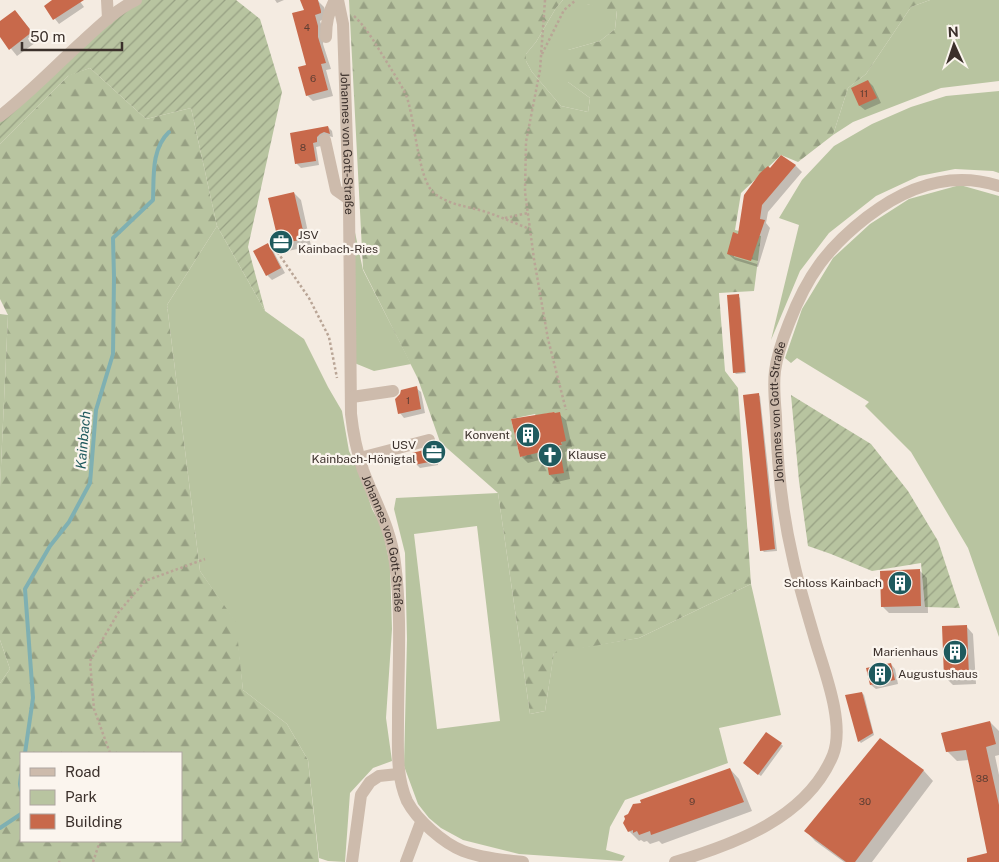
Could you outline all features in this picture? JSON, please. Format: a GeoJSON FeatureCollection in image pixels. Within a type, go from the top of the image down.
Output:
{"type":"FeatureCollection","features":[{"type":"Feature","properties":{"kind":"street"},"geometry":{"type":"LineString","coordinates":[[107,0],[108,19]]}},
{"type":"Feature","properties":{"kind":"street"},"geometry":{"type":"LineString","coordinates":[[0,116],[108,19],[123,7],[136,0]]}},
{"type":"Feature","properties":{"kind":"street"},"geometry":{"type":"LineString","coordinates":[[326,37],[326,23],[329,10],[337,0]]}},
{"type":"Feature","properties":{"kind":"street","name":"Johannes von Gott-Straße"},"geometry":{"type":"LineString","coordinates":[[337,0],[343,24],[354,435],[363,470],[388,526],[395,562],[399,609],[398,774],[408,801],[421,822],[463,850],[499,859],[523,862]]}},
{"type":"Feature","properties":{"kind":"street"},"geometry":{"type":"LineString","coordinates":[[325,140],[336,190],[349,199]]}},
{"type":"Feature","properties":{"kind":"street","name":"Johannes von Gott-Straße"},"geometry":{"type":"LineString","coordinates":[[675,862],[710,851],[746,836],[773,821],[796,805],[810,792],[822,777],[834,752],[836,729],[832,699],[793,559],[780,485],[776,443],[775,371],[783,339],[798,300],[810,277],[825,256],[852,229],[880,207],[914,189],[948,179],[972,180],[999,186]]}},
{"type":"Feature","properties":{"kind":"street"},"geometry":{"type":"LineString","coordinates":[[352,397],[394,391]]}},
{"type":"Feature","properties":{"kind":"street"},"geometry":{"type":"LineString","coordinates":[[360,458],[429,440]]}},
{"type":"Feature","properties":{"kind":"street"},"geometry":{"type":"LineString","coordinates":[[352,862],[361,795],[370,782],[379,776],[398,774]]}},
{"type":"Feature","properties":{"kind":"street"},"geometry":{"type":"LineString","coordinates":[[406,862],[421,822]]}},
{"type":"Feature","properties":{"kind":"path"},"geometry":{"type":"LineString","coordinates":[[545,0],[541,56],[526,142],[525,192],[548,339],[566,410]]}},
{"type":"Feature","properties":{"kind":"path"},"geometry":{"type":"LineString","coordinates":[[541,56],[564,10],[576,0]]}},
{"type":"Feature","properties":{"kind":"path"},"geometry":{"type":"LineString","coordinates":[[371,34],[406,96],[413,121],[419,158],[426,181],[432,192],[448,203],[483,211],[530,229]]}},
{"type":"Feature","properties":{"kind":"path"},"geometry":{"type":"LineString","coordinates":[[504,219],[528,212]]}},
{"type":"Feature","properties":{"kind":"path"},"geometry":{"type":"LineString","coordinates":[[272,244],[309,298],[329,337],[337,381]]}},
{"type":"Feature","properties":{"kind":"path"},"geometry":{"type":"LineString","coordinates":[[110,752],[94,709],[90,661],[118,613],[146,581],[205,559]]}},
{"type":"Feature","properties":{"kind":"path"},"geometry":{"type":"LineString","coordinates":[[93,862],[100,842]]}},
{"type":"Feature","properties":{"kind":"path"},"geometry":{"type":"LineString","coordinates":[[58,862],[63,862]]}},
{"type":"Feature","properties":{"kind":"green space"},"geometry":{"type":"Polygon","coordinates":[[[136,0],[236,0],[260,19],[282,92],[248,247],[265,311],[217,226],[191,108],[146,119],[90,68],[68,76],[0,144],[0,116],[136,0]]]}},
{"type":"Feature","properties":{"kind":"green space"},"geometry":{"type":"Polygon","coordinates":[[[349,0],[563,0],[526,54],[526,61],[532,72],[561,106],[588,112],[590,98],[568,82],[558,68],[568,50],[600,41],[615,29],[617,11],[605,10],[587,4],[587,0],[930,0],[911,7],[866,74],[848,88],[833,135],[798,162],[781,155],[741,193],[735,230],[761,236],[754,291],[719,293],[725,371],[738,388],[751,584],[639,638],[554,653],[545,711],[530,714],[498,493],[440,442],[418,379],[363,269],[349,0]],[[554,412],[511,419],[520,457],[562,445],[554,412]]]}},
{"type":"Feature","properties":{"kind":"green space"},"geometry":{"type":"Polygon","coordinates":[[[563,0],[587,0],[587,4],[617,10],[615,29],[600,41],[568,50],[568,82],[590,98],[588,112],[561,106],[532,72],[526,61],[526,54],[563,0]]]}},
{"type":"Feature","properties":{"kind":"green space"},"geometry":{"type":"Polygon","coordinates":[[[930,0],[999,0],[999,81],[941,88],[853,122],[833,135],[848,88],[866,74],[911,7],[930,0]]]}},
{"type":"Feature","properties":{"kind":"green space"},"geometry":{"type":"Polygon","coordinates":[[[90,68],[146,119],[191,108],[217,226],[167,305],[200,571],[236,622],[243,690],[287,724],[308,760],[319,862],[0,862],[0,683],[10,669],[0,640],[0,487],[8,315],[0,299],[0,144],[69,75],[90,68]]]}},
{"type":"Feature","properties":{"kind":"green space"},"geometry":{"type":"Polygon","coordinates":[[[999,91],[999,173],[955,169],[919,176],[876,196],[829,233],[800,271],[771,340],[799,225],[779,218],[802,180],[834,146],[872,124],[911,107],[946,96],[999,91]]]}},
{"type":"Feature","properties":{"kind":"green space"},"geometry":{"type":"Polygon","coordinates":[[[960,185],[999,196],[999,637],[968,548],[911,452],[865,406],[869,402],[797,358],[791,363],[785,358],[802,309],[833,258],[870,224],[909,199],[960,185]]]}},
{"type":"Feature","properties":{"kind":"green space"},"geometry":{"type":"Polygon","coordinates":[[[349,204],[363,270],[411,364],[374,371],[352,362],[349,204]]]}},
{"type":"Feature","properties":{"kind":"green space"},"geometry":{"type":"Polygon","coordinates":[[[217,226],[265,311],[304,339],[342,411],[349,451],[363,481],[372,509],[382,527],[390,565],[392,629],[386,718],[392,761],[373,768],[350,793],[345,862],[328,861],[319,858],[308,760],[287,724],[243,690],[235,622],[200,571],[167,305],[217,226]]]}},
{"type":"Feature","properties":{"kind":"green space"},"geometry":{"type":"Polygon","coordinates":[[[0,314],[8,315],[0,487],[0,314]]]}},
{"type":"Feature","properties":{"kind":"green space"},"geometry":{"type":"Polygon","coordinates":[[[791,395],[871,444],[908,491],[938,541],[960,608],[925,607],[921,563],[872,571],[808,546],[799,481],[791,395]]]}},
{"type":"Feature","properties":{"kind":"green space"},"geometry":{"type":"Polygon","coordinates":[[[498,493],[530,714],[545,711],[554,652],[639,638],[751,584],[781,715],[719,728],[728,763],[625,800],[610,827],[606,850],[625,856],[622,861],[519,854],[463,840],[441,828],[429,818],[418,804],[404,766],[407,639],[405,553],[394,509],[396,498],[498,493]],[[477,526],[414,534],[437,729],[500,721],[477,526]]]}},
{"type":"Feature","properties":{"kind":"green space"},"geometry":{"type":"Polygon","coordinates":[[[0,640],[10,669],[0,683],[0,640]]]}},
{"type":"Feature","properties":{"kind":"building"},"geometry":{"type":"Polygon","coordinates":[[[52,0],[84,0],[53,20],[44,6],[52,0]]]}},
{"type":"Feature","properties":{"kind":"building"},"geometry":{"type":"Polygon","coordinates":[[[300,0],[318,0],[321,13],[315,15],[318,37],[326,63],[321,64],[328,90],[306,96],[298,67],[306,65],[292,13],[304,10],[300,0]]]}},
{"type":"Feature","properties":{"kind":"building"},"geometry":{"type":"Polygon","coordinates":[[[15,10],[32,32],[9,50],[0,37],[0,21],[15,10]]]}},
{"type":"Feature","properties":{"kind":"building"},"geometry":{"type":"Polygon","coordinates":[[[868,80],[877,98],[859,106],[851,88],[868,80]]]}},
{"type":"Feature","properties":{"kind":"building"},"geometry":{"type":"Polygon","coordinates":[[[328,126],[330,134],[324,132],[320,134],[317,137],[317,142],[313,143],[316,161],[295,164],[290,133],[328,126]]]}},
{"type":"Feature","properties":{"kind":"building"},"geometry":{"type":"Polygon","coordinates":[[[781,155],[796,165],[762,205],[760,219],[765,220],[751,261],[727,254],[733,232],[738,234],[744,195],[760,173],[768,166],[770,168],[781,155]]]}},
{"type":"Feature","properties":{"kind":"building"},"geometry":{"type":"Polygon","coordinates":[[[294,192],[305,239],[279,244],[268,198],[294,192]]]}},
{"type":"Feature","properties":{"kind":"building"},"geometry":{"type":"Polygon","coordinates":[[[268,243],[281,268],[266,276],[253,251],[268,243]]]}},
{"type":"Feature","properties":{"kind":"building"},"geometry":{"type":"Polygon","coordinates":[[[739,294],[745,372],[733,373],[727,295],[739,294]]]}},
{"type":"Feature","properties":{"kind":"building"},"geometry":{"type":"Polygon","coordinates":[[[417,386],[421,409],[398,414],[395,399],[401,390],[417,386]]]}},
{"type":"Feature","properties":{"kind":"building"},"geometry":{"type":"Polygon","coordinates":[[[759,393],[775,549],[760,551],[743,395],[759,393]]]}},
{"type":"Feature","properties":{"kind":"building","name":"Konvent"},"geometry":{"type":"Polygon","coordinates":[[[560,412],[566,441],[561,442],[562,445],[559,445],[564,473],[549,475],[545,451],[520,457],[511,419],[560,412]]]}},
{"type":"Feature","properties":{"kind":"building"},"geometry":{"type":"Polygon","coordinates":[[[432,448],[434,461],[414,465],[412,453],[432,448]]]}},
{"type":"Feature","properties":{"kind":"building","name":"Schloss Kainbach"},"geometry":{"type":"Polygon","coordinates":[[[920,569],[921,606],[881,607],[880,571],[920,569]]]}},
{"type":"Feature","properties":{"kind":"building","name":"Marienhaus"},"geometry":{"type":"Polygon","coordinates":[[[967,625],[969,677],[944,678],[942,626],[967,625]]]}},
{"type":"Feature","properties":{"kind":"building","name":"Augustushaus"},"geometry":{"type":"Polygon","coordinates":[[[891,663],[895,680],[870,685],[866,668],[891,663]]]}},
{"type":"Feature","properties":{"kind":"building"},"geometry":{"type":"Polygon","coordinates":[[[862,692],[873,733],[858,742],[845,695],[862,692]]]}},
{"type":"Feature","properties":{"kind":"building"},"geometry":{"type":"Polygon","coordinates":[[[990,721],[996,744],[986,747],[999,805],[999,862],[967,862],[967,858],[987,853],[966,750],[946,752],[941,733],[990,721]]]}},
{"type":"Feature","properties":{"kind":"building"},"geometry":{"type":"Polygon","coordinates":[[[766,732],[782,743],[758,775],[743,763],[766,732]]]}},
{"type":"Feature","properties":{"kind":"building"},"geometry":{"type":"Polygon","coordinates":[[[880,738],[924,770],[855,862],[846,862],[804,831],[880,738]]]}},
{"type":"Feature","properties":{"kind":"building"},"geometry":{"type":"Polygon","coordinates":[[[730,768],[744,802],[651,835],[650,831],[639,835],[637,831],[633,833],[633,830],[628,832],[623,823],[624,816],[628,814],[633,804],[641,803],[640,800],[730,768]]]}},
{"type":"Feature","properties":{"kind":"waterway","name":"Kainbach"},"geometry":{"type":"LineString","coordinates":[[25,752],[33,698],[25,589],[50,546],[69,522],[90,483],[96,410],[113,354],[113,238],[153,200],[156,155],[163,139],[169,132]]}},
{"type":"Feature","properties":{"kind":"waterway","name":"Kainbach"},"geometry":{"type":"LineString","coordinates":[[0,828],[20,815]]}},
{"type":"Feature","properties":{"kind":"place","name":"JSV Kainbach-Ries"},"geometry":{"type":"Point","coordinates":[281,242]}},
{"type":"Feature","properties":{"kind":"place","name":"Konvent"},"geometry":{"type":"Point","coordinates":[528,435]}},
{"type":"Feature","properties":{"kind":"place","name":"USV Kainbach-Hönigtal"},"geometry":{"type":"Point","coordinates":[434,452]}},
{"type":"Feature","properties":{"kind":"place","name":"Klause"},"geometry":{"type":"Point","coordinates":[550,455]}},
{"type":"Feature","properties":{"kind":"place","name":"Schloss Kainbach"},"geometry":{"type":"Point","coordinates":[900,583]}},
{"type":"Feature","properties":{"kind":"place","name":"Marienhaus"},"geometry":{"type":"Point","coordinates":[955,652]}},
{"type":"Feature","properties":{"kind":"place","name":"Augustushaus"},"geometry":{"type":"Point","coordinates":[880,674]}}]}
